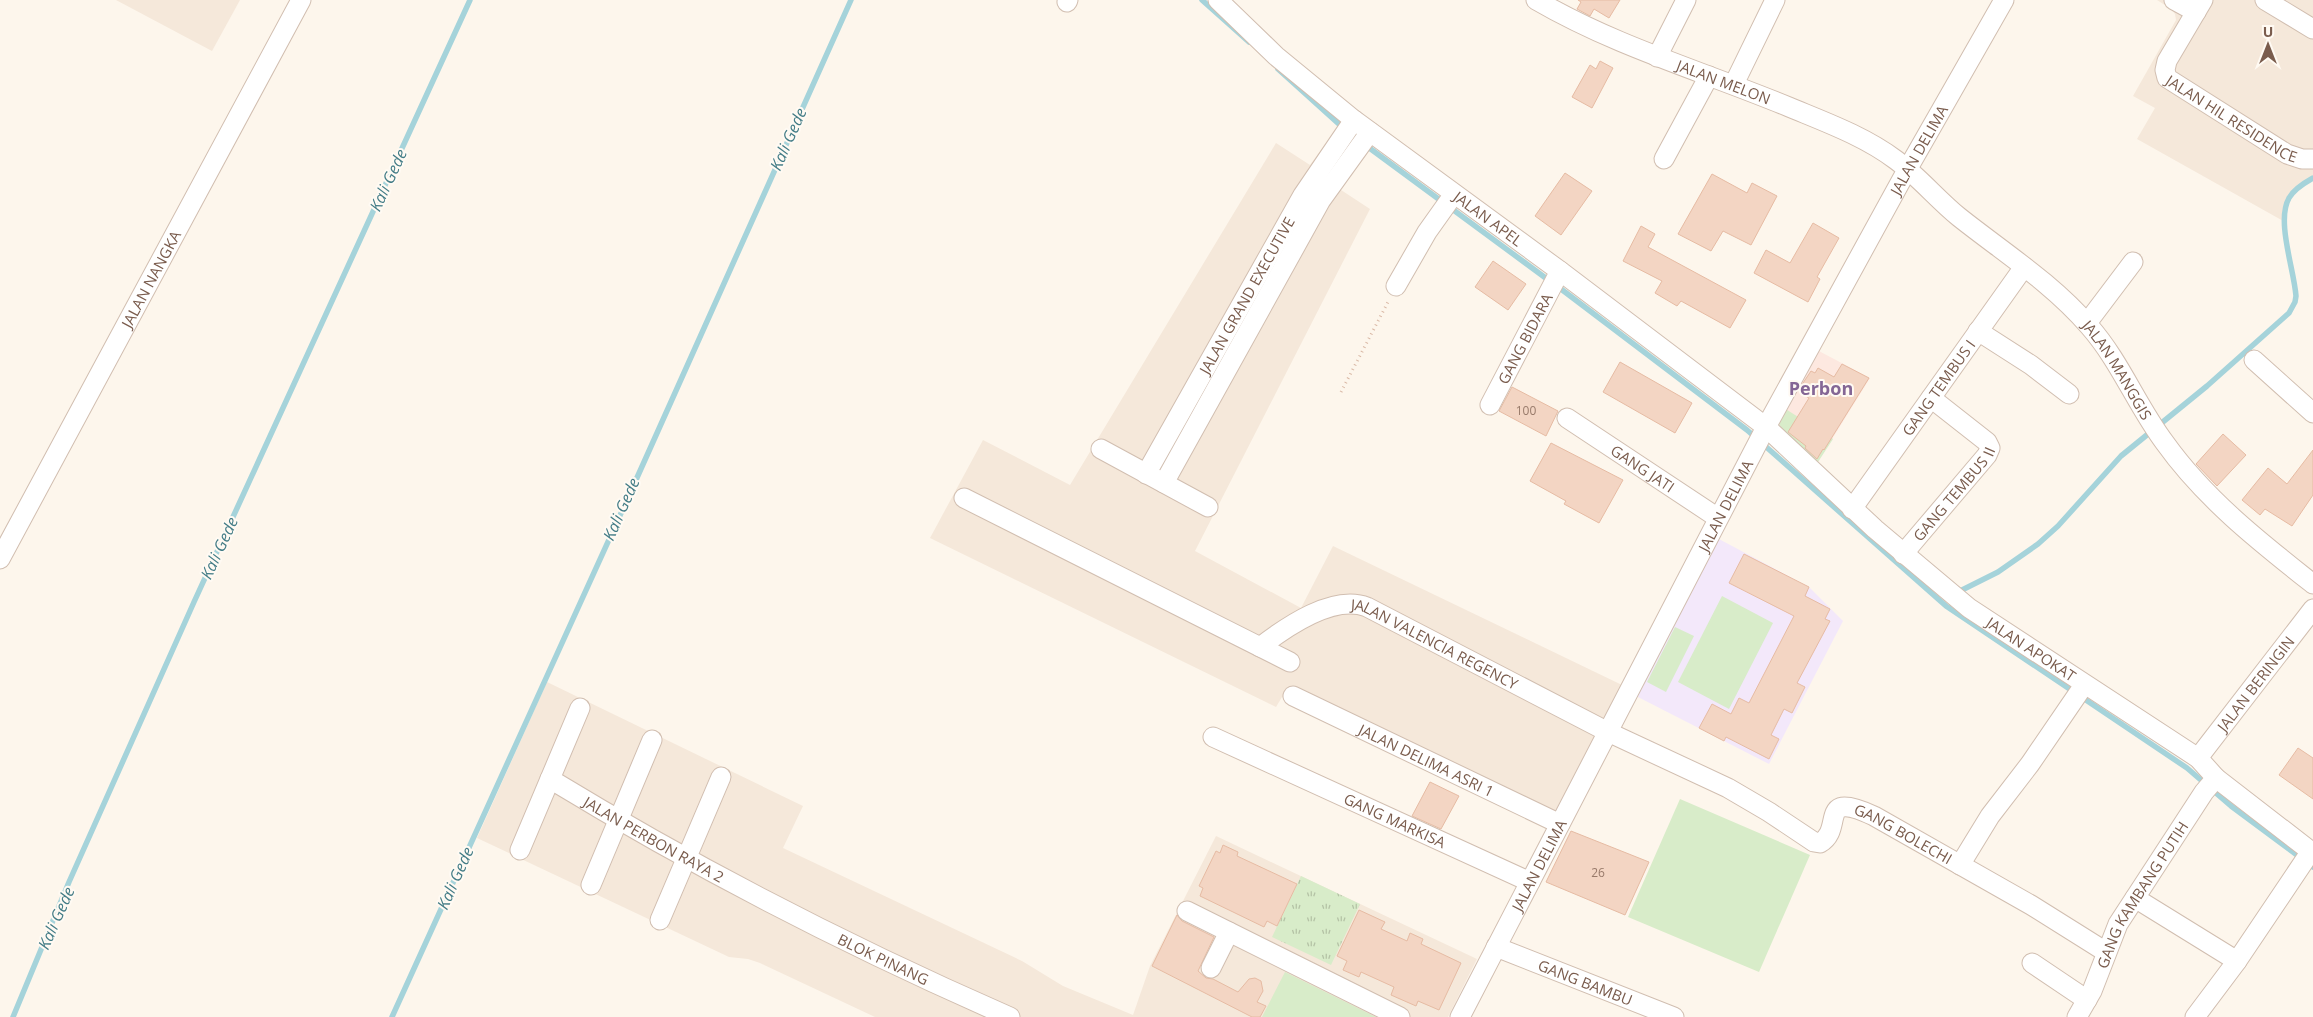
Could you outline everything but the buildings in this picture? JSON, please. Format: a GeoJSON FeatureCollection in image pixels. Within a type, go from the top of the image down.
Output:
{"type":"FeatureCollection","features":[{"type":"Feature","properties":{"kind":"street","name":"JALAN NANGKA"},"geometry":{"type":"LineString","coordinates":[[0,559],[301,0]]}},
{"type":"Feature","properties":{"kind":"street","name":"JALAN APEL"},"geometry":{"type":"LineString","coordinates":[[1218,0],[1276,56],[1370,132],[1449,201],[1560,271],[1764,430]]}},
{"type":"Feature","properties":{"kind":"street","name":"JALAN MELON"},"geometry":{"type":"LineString","coordinates":[[1536,0],[1602,35],[1734,84],[1856,136],[1896,160],[1907,170]]}},
{"type":"Feature","properties":{"kind":"street"},"geometry":{"type":"LineString","coordinates":[[1657,57],[1686,0]]}},
{"type":"Feature","properties":{"kind":"street"},"geometry":{"type":"LineString","coordinates":[[1734,84],[1775,0]]}},
{"type":"Feature","properties":{"kind":"street","name":"JALAN DELIMA"},"geometry":{"type":"LineString","coordinates":[[1460,1017],[1764,430],[1907,170],[2004,0]]}},
{"type":"Feature","properties":{"kind":"street","name":"JALAN HIL RESIDENCE"},"geometry":{"type":"LineString","coordinates":[[2174,0],[2200,6],[2167,61],[2165,70],[2167,78],[2287,154],[2302,159],[2313,159]]}},
{"type":"Feature","properties":{"kind":"street"},"geometry":{"type":"LineString","coordinates":[[2265,0],[2313,29]]}},
{"type":"Feature","properties":{"kind":"street"},"geometry":{"type":"LineString","coordinates":[[1664,158],[1709,76]]}},
{"type":"Feature","properties":{"kind":"street","name":"JALAN GRAND EXECUTIVE"},"geometry":{"type":"LineString","coordinates":[[1164,483],[1320,200],[1354,120]]}},
{"type":"Feature","properties":{"kind":"street","name":"JALAN GRAND EXECUTIVE"},"geometry":{"type":"LineString","coordinates":[[1146,474],[1303,195],[1340,155],[1370,132]]}},
{"type":"Feature","properties":{"kind":"street","name":"JALAN MANGGIS"},"geometry":{"type":"LineString","coordinates":[[1907,170],[1945,205],[2024,267],[2087,323],[2112,356],[2144,413],[2173,454],[2217,504],[2313,584]]}},
{"type":"Feature","properties":{"kind":"street"},"geometry":{"type":"LineString","coordinates":[[1396,286],[1449,201]]}},
{"type":"Feature","properties":{"kind":"street"},"geometry":{"type":"LineString","coordinates":[[2087,323],[2133,262]]}},
{"type":"Feature","properties":{"kind":"street","name":"GANG TEMBUS I"},"geometry":{"type":"LineString","coordinates":[[1852,509],[2024,267]]}},
{"type":"Feature","properties":{"kind":"street","name":"GANG BIDARA"},"geometry":{"type":"LineString","coordinates":[[1490,405],[1560,271]]}},
{"type":"Feature","properties":{"kind":"street"},"geometry":{"type":"LineString","coordinates":[[1240,306],[1257,315]]}},
{"type":"Feature","properties":{"kind":"street"},"geometry":{"type":"LineString","coordinates":[[1228,327],[1245,336]]}},
{"type":"Feature","properties":{"kind":"street"},"geometry":{"type":"LineString","coordinates":[[1978,330],[2031,365],[2069,394]]}},
{"type":"Feature","properties":{"kind":"street"},"geometry":{"type":"LineString","coordinates":[[2254,360],[2313,413]]}},
{"type":"Feature","properties":{"kind":"street","name":"GANG TEMBUS II"},"geometry":{"type":"LineString","coordinates":[[1904,554],[1987,455],[1990,448],[1987,442],[1931,398]]}},
{"type":"Feature","properties":{"kind":"street","name":"GANG JATI"},"geometry":{"type":"LineString","coordinates":[[1567,418],[1718,518]]}},
{"type":"Feature","properties":{"kind":"street","name":"JALAN APOKAT"},"geometry":{"type":"LineString","coordinates":[[1764,430],[1943,588],[2079,691],[2198,758],[2211,784],[2307,858]]}},
{"type":"Feature","properties":{"kind":"street"},"geometry":{"type":"LineString","coordinates":[[1101,449],[1208,507]]}},
{"type":"Feature","properties":{"kind":"street"},"geometry":{"type":"LineString","coordinates":[[964,498],[1290,662]]}},
{"type":"Feature","properties":{"kind":"street","name":"JALAN VALENCIA REGENCY"},"geometry":{"type":"LineString","coordinates":[[1260,647],[1283,630],[1314,613],[1341,606],[1363,605],[1608,732]]}},
{"type":"Feature","properties":{"kind":"street","name":"JALAN BERINGIN"},"geometry":{"type":"LineString","coordinates":[[2198,758],[2313,609]]}},
{"type":"Feature","properties":{"kind":"street"},"geometry":{"type":"LineString","coordinates":[[1960,865],[1990,816],[2079,691]]}},
{"type":"Feature","properties":{"kind":"street","name":"JALAN DELIMA ASRI 1"},"geometry":{"type":"LineString","coordinates":[[1293,696],[1560,824]]}},
{"type":"Feature","properties":{"kind":"street"},"geometry":{"type":"LineString","coordinates":[[520,850],[580,708]]}},
{"type":"Feature","properties":{"kind":"street","name":"GANG BOLECHI"},"geometry":{"type":"LineString","coordinates":[[1608,732],[1728,788],[1814,842],[1820,843],[1825,840],[1837,811],[1842,807],[1850,806],[1874,816],[2106,952]]}},
{"type":"Feature","properties":{"kind":"street","name":"GANG MARKISA"},"geometry":{"type":"LineString","coordinates":[[1212,737],[1530,882]]}},
{"type":"Feature","properties":{"kind":"street"},"geometry":{"type":"LineString","coordinates":[[591,885],[652,740]]}},
{"type":"Feature","properties":{"kind":"street"},"geometry":{"type":"LineString","coordinates":[[660,920],[721,778]]}},
{"type":"Feature","properties":{"kind":"street","name":"JALAN PERBON RAYA 2"},"geometry":{"type":"LineString","coordinates":[[550,779],[618,820],[759,898]]}},
{"type":"Feature","properties":{"kind":"street","name":"GANG KAMBANG PUTIH"},"geometry":{"type":"LineString","coordinates":[[2077,1017],[2099,974],[2118,924],[2211,784]]}},
{"type":"Feature","properties":{"kind":"street"},"geometry":{"type":"LineString","coordinates":[[2195,1017],[2237,961],[2307,858]]}},
{"type":"Feature","properties":{"kind":"street","name":"BLOK PINANG"},"geometry":{"type":"LineString","coordinates":[[759,898],[1010,1017]]}},
{"type":"Feature","properties":{"kind":"street"},"geometry":{"type":"LineString","coordinates":[[2135,898],[2237,961]]}},
{"type":"Feature","properties":{"kind":"street"},"geometry":{"type":"LineString","coordinates":[[1187,912],[1400,1017]]}},
{"type":"Feature","properties":{"kind":"street"},"geometry":{"type":"LineString","coordinates":[[1211,968],[1229,932]]}},
{"type":"Feature","properties":{"kind":"street","name":"GANG BAMBU"},"geometry":{"type":"LineString","coordinates":[[1496,947],[1674,1017]]}},
{"type":"Feature","properties":{"kind":"street"},"geometry":{"type":"LineString","coordinates":[[2032,963],[2087,1000]]}},
{"type":"Feature","properties":{"kind":"path"},"geometry":{"type":"LineString","coordinates":[[1341,392],[1396,286]]}},
{"type":"Feature","properties":{"kind":"shaded area"},"geometry":{"type":"Polygon","coordinates":[[[116,0],[240,0],[212,51],[116,0]]]}},
{"type":"Feature","properties":{"kind":"shaded area"},"geometry":{"type":"Polygon","coordinates":[[[2157,0],[2313,0],[2313,178],[2304,183],[2289,197],[2284,213],[2285,222],[2137,139],[2155,108],[2133,96],[2176,20],[2175,14],[2171,9],[2157,0]]]}},
{"type":"Feature","properties":{"kind":"shaded area"},"geometry":{"type":"Polygon","coordinates":[[[1343,120],[1372,141],[1338,188],[1370,209],[1195,551],[1301,608],[1333,546],[1622,685],[1548,828],[1282,697],[1276,707],[930,538],[983,440],[1070,485],[1276,143],[1310,165],[1343,120]]]}},
{"type":"Feature","properties":{"kind":"shaded area"},"geometry":{"type":"Polygon","coordinates":[[[1817,350],[1870,378],[1816,465],[1779,422],[1817,350]]]}},
{"type":"Feature","properties":{"kind":"shaded area"},"geometry":{"type":"Polygon","coordinates":[[[1717,538],[1809,587],[1843,621],[1769,764],[1636,696],[1717,538]]]}},
{"type":"Feature","properties":{"kind":"shaded area"},"geometry":{"type":"Polygon","coordinates":[[[547,682],[803,806],[783,848],[1022,961],[1063,986],[1133,1015],[1150,966],[1216,836],[1477,959],[1448,1017],[875,1017],[760,963],[748,959],[729,957],[477,838],[547,682]]]}},
{"type":"Feature","properties":{"kind":"green space"},"geometry":{"type":"Polygon","coordinates":[[[1784,408],[1833,439],[1816,465],[1780,429],[1779,422],[1784,408]]]}},
{"type":"Feature","properties":{"kind":"green space"},"geometry":{"type":"Polygon","coordinates":[[[1722,596],[1773,623],[1729,709],[1678,682],[1722,596]]]}},
{"type":"Feature","properties":{"kind":"green space"},"geometry":{"type":"Polygon","coordinates":[[[1675,627],[1694,636],[1666,692],[1647,682],[1675,627]]]}},
{"type":"Feature","properties":{"kind":"green space"},"geometry":{"type":"Polygon","coordinates":[[[1680,799],[1810,855],[1759,972],[1628,917],[1680,799]]]}},
{"type":"Feature","properties":{"kind":"green space"},"geometry":{"type":"Polygon","coordinates":[[[1301,876],[1360,904],[1331,965],[1272,937],[1301,876]]]}},
{"type":"Feature","properties":{"kind":"green space"},"geometry":{"type":"Polygon","coordinates":[[[1285,972],[1376,1017],[1262,1017],[1285,972]]]}},
{"type":"Feature","properties":{"kind":"waterway","name":"Kali Gede"},"geometry":{"type":"LineString","coordinates":[[13,1017],[69,882],[194,602],[470,0]]}},
{"type":"Feature","properties":{"kind":"waterway","name":"Kali Gede"},"geometry":{"type":"LineString","coordinates":[[392,1017],[627,500],[851,0]]}},
{"type":"Feature","properties":{"kind":"waterway"},"geometry":{"type":"LineString","coordinates":[[1202,0],[1249,42]]}},
{"type":"Feature","properties":{"kind":"waterway"},"geometry":{"type":"LineString","coordinates":[[1278,69],[1340,125]]}},
{"type":"Feature","properties":{"kind":"waterway"},"geometry":{"type":"LineString","coordinates":[[1368,147],[1547,279]]}},
{"type":"Feature","properties":{"kind":"waterway"},"geometry":{"type":"LineString","coordinates":[[1956,593],[1998,572],[2038,544],[2058,526],[2121,456],[2207,386],[2289,313],[2296,296],[2285,232],[2285,208],[2294,192],[2313,178]]}},
{"type":"Feature","properties":{"kind":"waterway"},"geometry":{"type":"LineString","coordinates":[[1561,289],[1747,430],[1946,606],[2187,768],[2231,806],[2313,867]]}},
{"type":"Feature","properties":{"kind":"district","name":"Perbon"},"geometry":{"type":"Point","coordinates":[1821,388]}}]}
